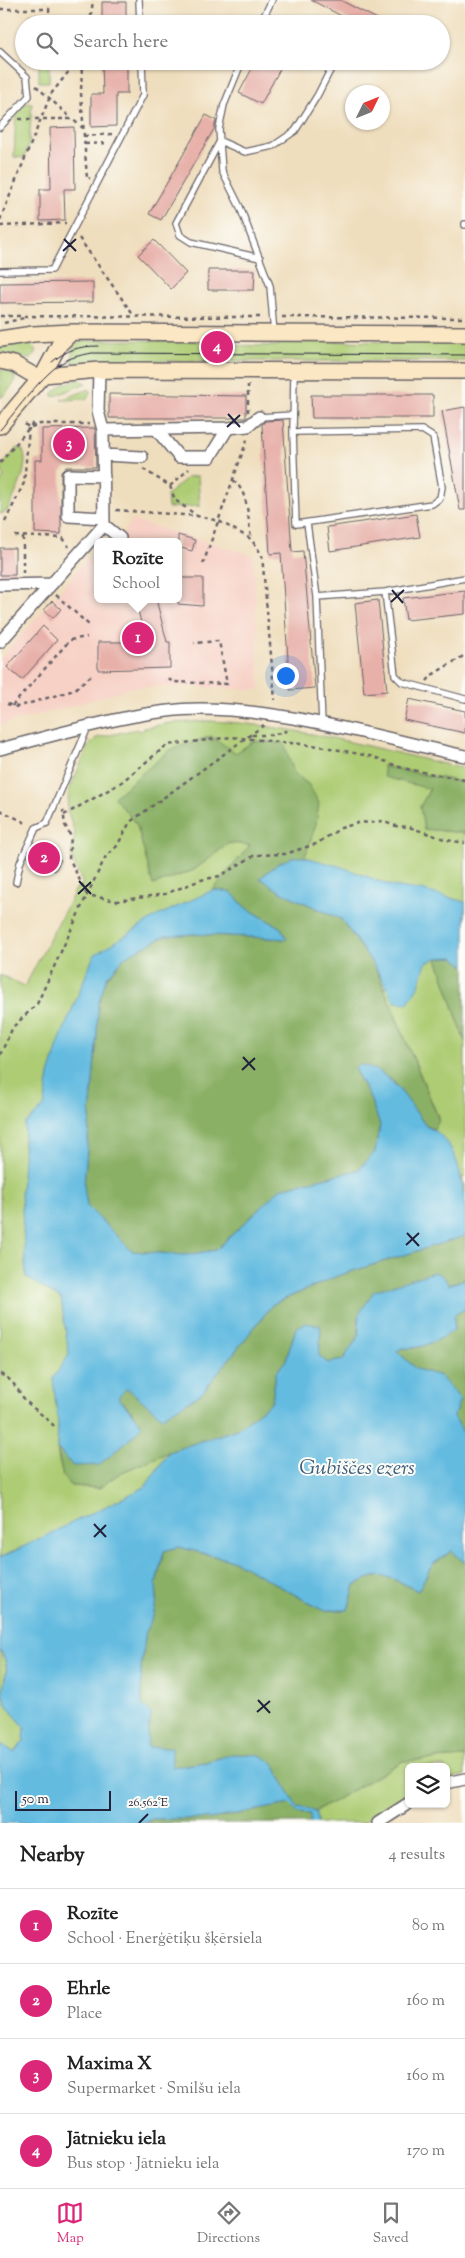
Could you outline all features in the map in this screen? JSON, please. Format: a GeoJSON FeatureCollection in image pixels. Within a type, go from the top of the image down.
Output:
{"type":"FeatureCollection","features":[{"type":"Feature","properties":{"kind":"street"},"geometry":{"type":"LineString","coordinates":[[0,426],[42,377],[59,345],[72,332]]}},
{"type":"Feature","properties":{"kind":"street"},"geometry":{"type":"LineString","coordinates":[[0,339],[33,334],[72,332],[465,334]]}},
{"type":"Feature","properties":{"kind":"street"},"geometry":{"type":"LineString","coordinates":[[0,361],[14,364],[42,377],[99,370],[465,371]]}},
{"type":"Feature","properties":{"kind":"street"},"geometry":{"type":"LineString","coordinates":[[0,642],[54,589],[104,517],[102,426],[98,411],[99,370]]}},
{"type":"Feature","properties":{"kind":"street"},"geometry":{"type":"LineString","coordinates":[[102,426],[156,430],[228,428],[253,422]]}},
{"type":"Feature","properties":{"kind":"street"},"geometry":{"type":"LineString","coordinates":[[156,430],[179,457],[210,457],[228,428]]}},
{"type":"Feature","properties":{"kind":"street"},"geometry":{"type":"LineString","coordinates":[[103,455],[142,457]]}},
{"type":"Feature","properties":{"kind":"street"},"geometry":{"type":"LineString","coordinates":[[104,476],[68,475],[68,516],[104,517]]}},
{"type":"Feature","properties":{"kind":"street"},"geometry":{"type":"LineString","coordinates":[[104,517],[120,538]]}},
{"type":"Feature","properties":{"kind":"street"},"geometry":{"type":"LineString","coordinates":[[0,585],[23,584],[54,589]]}},
{"type":"Feature","properties":{"kind":"street"},"geometry":{"type":"LineString","coordinates":[[0,750],[88,727],[150,714],[199,709],[253,712],[465,756]]}},
{"type":"Feature","properties":{"kind":"street"},"geometry":{"type":"LineString","coordinates":[[450,1782],[465,1779]]}},
{"type":"Feature","properties":{"kind":"street"},"geometry":{"type":"LineString","coordinates":[[378,1823],[405,1806]]}},
{"type":"Feature","properties":{"kind":"lane"},"geometry":{"type":"LineString","coordinates":[[139,0],[140,15]]}},
{"type":"Feature","properties":{"kind":"lane"},"geometry":{"type":"LineString","coordinates":[[264,15],[272,0]]}},
{"type":"Feature","properties":{"kind":"lane"},"geometry":{"type":"LineString","coordinates":[[0,52],[15,66]]}},
{"type":"Feature","properties":{"kind":"lane"},"geometry":{"type":"LineString","coordinates":[[0,127],[29,96],[27,77],[19,70]]}},
{"type":"Feature","properties":{"kind":"lane"},"geometry":{"type":"LineString","coordinates":[[0,272],[52,270],[143,95],[142,70]]}},
{"type":"Feature","properties":{"kind":"lane"},"geometry":{"type":"LineString","coordinates":[[238,70],[224,105],[220,129],[222,171],[240,207],[270,286],[274,332]]}},
{"type":"Feature","properties":{"kind":"lane"},"geometry":{"type":"LineString","coordinates":[[220,141],[245,152],[273,146],[295,132],[330,70]]}},
{"type":"Feature","properties":{"kind":"lane"},"geometry":{"type":"LineString","coordinates":[[220,141],[176,223],[180,235],[191,242],[260,258]]}},
{"type":"Feature","properties":{"kind":"lane"},"geometry":{"type":"LineString","coordinates":[[293,432],[422,430],[433,437],[442,487],[440,498],[432,504],[296,524],[293,432],[294,370]]}},
{"type":"Feature","properties":{"kind":"lane"},"geometry":{"type":"LineString","coordinates":[[253,422],[293,415]]}},
{"type":"Feature","properties":{"kind":"lane"},"geometry":{"type":"LineString","coordinates":[[308,523],[317,597],[322,725]]}},
{"type":"Feature","properties":{"kind":"lane"},"geometry":{"type":"LineString","coordinates":[[317,597],[384,592],[465,578]]}},
{"type":"Feature","properties":{"kind":"lane"},"geometry":{"type":"LineString","coordinates":[[384,592],[395,675],[402,682],[465,699]]}},
{"type":"Feature","properties":{"kind":"lane"},"geometry":{"type":"LineString","coordinates":[[16,882],[20,863],[36,828],[47,822],[88,727]]}},
{"type":"Feature","properties":{"kind":"path"},"geometry":{"type":"LineString","coordinates":[[91,15],[93,0]]}},
{"type":"Feature","properties":{"kind":"path"},"geometry":{"type":"LineString","coordinates":[[0,9],[49,9],[49,15]]}},
{"type":"Feature","properties":{"kind":"path"},"geometry":{"type":"LineString","coordinates":[[0,220],[49,99],[70,70]]}},
{"type":"Feature","properties":{"kind":"path"},"geometry":{"type":"LineString","coordinates":[[82,70],[81,93],[87,179],[100,178]]}},
{"type":"Feature","properties":{"kind":"path"},"geometry":{"type":"LineString","coordinates":[[27,77],[84,129]]}},
{"type":"Feature","properties":{"kind":"path"},"geometry":{"type":"LineString","coordinates":[[8,119],[72,119]]}},
{"type":"Feature","properties":{"kind":"path"},"geometry":{"type":"LineString","coordinates":[[84,136],[110,136],[125,129]]}},
{"type":"Feature","properties":{"kind":"path"},"geometry":{"type":"LineString","coordinates":[[85,144],[118,142]]}},
{"type":"Feature","properties":{"kind":"path"},"geometry":{"type":"LineString","coordinates":[[0,226],[76,223]]}},
{"type":"Feature","properties":{"kind":"path"},"geometry":{"type":"LineString","coordinates":[[73,229],[134,316]]}},
{"type":"Feature","properties":{"kind":"path"},"geometry":{"type":"LineString","coordinates":[[0,316],[465,318]]}},
{"type":"Feature","properties":{"kind":"path"},"geometry":{"type":"LineString","coordinates":[[0,324],[34,316]]}},
{"type":"Feature","properties":{"kind":"path"},"geometry":{"type":"LineString","coordinates":[[203,564],[253,422],[248,385]]}},
{"type":"Feature","properties":{"kind":"path"},"geometry":{"type":"LineString","coordinates":[[0,463],[34,422]]}},
{"type":"Feature","properties":{"kind":"path"},"geometry":{"type":"LineString","coordinates":[[25,424],[29,428]]}},
{"type":"Feature","properties":{"kind":"path"},"geometry":{"type":"LineString","coordinates":[[29,428],[40,424],[102,426]]}},
{"type":"Feature","properties":{"kind":"path"},"geometry":{"type":"LineString","coordinates":[[5,522],[24,483],[29,428]]}},
{"type":"Feature","properties":{"kind":"path"},"geometry":{"type":"LineString","coordinates":[[125,456],[170,486],[176,500],[197,516]]}},
{"type":"Feature","properties":{"kind":"path"},"geometry":{"type":"LineString","coordinates":[[170,486],[203,457]]}},
{"type":"Feature","properties":{"kind":"path"},"geometry":{"type":"LineString","coordinates":[[233,480],[239,485],[245,501],[251,539],[262,556],[275,700]]}},
{"type":"Feature","properties":{"kind":"path"},"geometry":{"type":"LineString","coordinates":[[104,517],[197,516],[219,521],[251,539]]}},
{"type":"Feature","properties":{"kind":"path"},"geometry":{"type":"LineString","coordinates":[[15,536],[63,538],[76,556]]}},
{"type":"Feature","properties":{"kind":"path"},"geometry":{"type":"LineString","coordinates":[[23,537],[23,584]]}},
{"type":"Feature","properties":{"kind":"path"},"geometry":{"type":"LineString","coordinates":[[54,589],[90,626]]}},
{"type":"Feature","properties":{"kind":"path"},"geometry":{"type":"LineString","coordinates":[[12,706],[70,640],[87,637]]}},
{"type":"Feature","properties":{"kind":"path"},"geometry":{"type":"LineString","coordinates":[[168,679],[174,682],[227,684],[219,641],[194,643]]}},
{"type":"Feature","properties":{"kind":"path"},"geometry":{"type":"LineString","coordinates":[[421,687],[432,675],[465,655]]}},
{"type":"Feature","properties":{"kind":"path"},"geometry":{"type":"LineString","coordinates":[[6,704],[17,707],[74,690],[91,676]]}},
{"type":"Feature","properties":{"kind":"path"},"geometry":{"type":"LineString","coordinates":[[0,1055],[13,1027],[37,1004],[106,856],[117,846],[130,822],[268,723],[261,722]]}},
{"type":"Feature","properties":{"kind":"path"},"geometry":{"type":"LineString","coordinates":[[251,735],[273,735],[295,728],[286,726]]}},
{"type":"Feature","properties":{"kind":"path"},"geometry":{"type":"LineString","coordinates":[[64,815],[119,784],[167,745],[231,737],[320,746],[374,757],[402,768],[465,780]]}},
{"type":"Feature","properties":{"kind":"path"},"geometry":{"type":"LineString","coordinates":[[62,807],[65,825],[72,837],[68,858],[87,895]]}},
{"type":"Feature","properties":{"kind":"path"},"geometry":{"type":"LineString","coordinates":[[0,810],[36,828]]}},
{"type":"Feature","properties":{"kind":"path"},"geometry":{"type":"LineString","coordinates":[[87,895],[117,901],[165,894],[201,880],[220,876],[255,855],[285,854],[316,844],[341,828],[361,822],[370,824],[381,821],[396,826],[409,827],[447,840],[465,843]]}},
{"type":"Feature","properties":{"kind":"path"},"geometry":{"type":"LineString","coordinates":[[0,1374],[10,1378],[26,1401],[54,1426]]}},
{"type":"Feature","properties":{"kind":"shaded area"},"geometry":{"type":"Polygon","coordinates":[[[132,520],[253,555],[260,690],[183,686],[128,688],[93,700],[0,725],[0,659],[94,552],[94,603],[182,603],[182,538],[121,538],[132,520]]]}},
{"type":"Feature","properties":{"kind":"green space"},"geometry":{"type":"Polygon","coordinates":[[[39,70],[49,70],[49,82],[39,82],[39,70]]]}},
{"type":"Feature","properties":{"kind":"green space"},"geometry":{"type":"Polygon","coordinates":[[[26,103],[32,104],[29,144],[24,158],[14,157],[16,113],[26,103]]]}},
{"type":"Feature","properties":{"kind":"green space"},"geometry":{"type":"Polygon","coordinates":[[[88,340],[206,341],[206,345],[278,346],[278,341],[465,342],[465,361],[111,361],[72,363],[73,344],[88,340]]]}},
{"type":"Feature","properties":{"kind":"green space"},"geometry":{"type":"Polygon","coordinates":[[[27,343],[35,349],[31,359],[0,354],[0,347],[27,343]]]}},
{"type":"Feature","properties":{"kind":"green space"},"geometry":{"type":"Polygon","coordinates":[[[0,369],[11,372],[15,378],[13,385],[1,398],[0,369]]]}},
{"type":"Feature","properties":{"kind":"green space"},"geometry":{"type":"Polygon","coordinates":[[[79,379],[86,383],[53,397],[53,393],[62,385],[79,379]]]}},
{"type":"Feature","properties":{"kind":"green space"},"geometry":{"type":"Polygon","coordinates":[[[89,389],[90,392],[87,399],[61,400],[89,389]]]}},
{"type":"Feature","properties":{"kind":"green space"},"geometry":{"type":"Polygon","coordinates":[[[17,448],[22,449],[25,456],[21,480],[7,511],[0,514],[0,482],[4,477],[1,467],[17,448]]]}},
{"type":"Feature","properties":{"kind":"green space"},"geometry":{"type":"Polygon","coordinates":[[[198,476],[200,506],[168,508],[167,495],[188,477],[198,476]]]}},
{"type":"Feature","properties":{"kind":"green space"},"geometry":{"type":"Polygon","coordinates":[[[210,721],[242,723],[306,733],[465,769],[465,783],[383,766],[385,777],[430,788],[420,807],[424,829],[465,833],[465,921],[298,884],[309,785],[254,741],[236,753],[114,797],[137,825],[153,885],[194,870],[229,843],[251,845],[214,890],[98,1004],[80,1286],[66,1412],[59,1430],[57,1450],[62,1469],[71,1486],[99,1488],[120,1473],[169,1452],[146,1487],[0,1559],[0,975],[25,986],[77,887],[83,884],[71,856],[75,833],[67,810],[69,791],[88,746],[96,738],[138,729],[139,731],[144,730],[144,728],[170,723],[210,721]]]}},
{"type":"Feature","properties":{"kind":"green space"},"geometry":{"type":"Polygon","coordinates":[[[211,736],[236,753],[254,741],[284,743],[294,773],[309,785],[319,803],[316,824],[305,857],[298,857],[281,863],[260,878],[281,892],[341,919],[375,967],[439,1120],[434,1129],[426,1126],[392,1080],[360,1065],[354,1069],[370,1098],[380,1125],[375,1152],[358,1170],[281,1188],[216,1250],[185,1255],[132,1251],[87,1206],[84,1185],[98,1004],[107,978],[126,956],[165,936],[193,934],[286,939],[281,928],[245,907],[231,892],[213,890],[250,845],[229,843],[194,870],[153,885],[137,825],[114,797],[170,750],[211,736]]]}},
{"type":"Feature","properties":{"kind":"green space"},"geometry":{"type":"Polygon","coordinates":[[[383,766],[465,783],[465,833],[424,829],[420,807],[430,789],[384,777],[383,766]]]}},
{"type":"Feature","properties":{"kind":"green space"},"geometry":{"type":"Polygon","coordinates":[[[432,950],[437,958],[465,1042],[465,1177],[462,1178],[465,1188],[465,1236],[281,1188],[434,1129],[439,1119],[375,967],[432,950]]]}},
{"type":"Feature","properties":{"kind":"green space"},"geometry":{"type":"Polygon","coordinates":[[[454,957],[465,966],[465,1042],[437,958],[454,957]]]}},
{"type":"Feature","properties":{"kind":"green space"},"geometry":{"type":"Polygon","coordinates":[[[465,1236],[465,1279],[449,1285],[443,1276],[359,1314],[359,1335],[343,1360],[328,1363],[318,1356],[321,1334],[296,1328],[286,1360],[276,1373],[272,1402],[237,1429],[169,1452],[120,1473],[99,1488],[71,1486],[63,1477],[57,1448],[73,1466],[133,1413],[118,1397],[127,1388],[201,1394],[273,1304],[337,1276],[465,1236]]]}},
{"type":"Feature","properties":{"kind":"green space"},"geometry":{"type":"Polygon","coordinates":[[[465,1309],[465,1436],[454,1416],[440,1376],[416,1369],[397,1351],[424,1345],[454,1330],[454,1315],[465,1309]]]}},
{"type":"Feature","properties":{"kind":"green space"},"geometry":{"type":"Polygon","coordinates":[[[178,1547],[235,1561],[322,1610],[348,1610],[355,1585],[373,1577],[380,1576],[394,1579],[418,1591],[432,1565],[452,1551],[465,1563],[465,1757],[403,1761],[315,1812],[309,1809],[297,1808],[273,1763],[233,1754],[206,1762],[172,1767],[148,1747],[146,1735],[150,1725],[142,1705],[141,1668],[146,1629],[153,1616],[157,1600],[156,1584],[164,1551],[178,1547]]]}},
{"type":"Feature","properties":{"kind":"green space"},"geometry":{"type":"Polygon","coordinates":[[[0,1650],[6,1664],[3,1690],[5,1701],[25,1727],[24,1741],[14,1752],[0,1744],[0,1650]]]}},
{"type":"Feature","properties":{"kind":"green space"},"geometry":{"type":"Polygon","coordinates":[[[465,1757],[465,1775],[450,1778],[450,1763],[405,1763],[405,1798],[378,1811],[363,1823],[318,1823],[315,1812],[403,1761],[465,1757]]]}},
{"type":"Feature","properties":{"kind":"green space"},"geometry":{"type":"Polygon","coordinates":[[[290,1804],[299,1813],[311,1814],[310,1823],[144,1823],[152,1819],[210,1819],[290,1804]]]}},
{"type":"Feature","properties":{"kind":"water"},"geometry":{"type":"Polygon","coordinates":[[[293,857],[305,857],[342,867],[392,886],[425,891],[465,902],[465,966],[454,957],[437,958],[426,963],[419,985],[408,1003],[395,1002],[375,967],[341,919],[281,892],[260,878],[279,863],[293,857]]]}},
{"type":"Feature","properties":{"kind":"water"},"geometry":{"type":"Polygon","coordinates":[[[213,890],[231,892],[245,907],[281,928],[287,939],[193,934],[165,936],[126,956],[107,977],[98,1004],[84,1185],[87,1206],[132,1251],[185,1255],[216,1250],[281,1188],[358,1170],[375,1152],[380,1125],[370,1098],[354,1068],[360,1065],[381,1073],[390,1080],[406,1097],[426,1126],[439,1134],[449,1145],[460,1173],[463,1189],[465,1236],[337,1276],[273,1304],[201,1394],[162,1417],[127,1388],[118,1397],[142,1425],[133,1436],[99,1465],[73,1466],[57,1448],[58,1424],[53,1378],[69,1355],[61,1299],[26,1277],[21,1194],[25,1124],[44,1107],[49,1075],[59,1042],[94,955],[157,916],[213,890]]]}},
{"type":"Feature","properties":{"kind":"water","name":"Gubiščes ezers"},"geometry":{"type":"Polygon","coordinates":[[[434,1272],[443,1276],[449,1285],[465,1279],[465,1309],[454,1315],[454,1330],[448,1334],[423,1346],[402,1348],[397,1351],[416,1369],[440,1376],[460,1399],[454,1416],[465,1436],[465,1563],[452,1551],[432,1565],[418,1591],[394,1579],[380,1576],[373,1577],[355,1585],[348,1610],[322,1610],[235,1561],[178,1547],[164,1551],[156,1584],[157,1600],[153,1616],[146,1630],[141,1668],[142,1705],[151,1714],[148,1747],[172,1747],[172,1767],[206,1762],[233,1754],[261,1755],[273,1763],[297,1807],[315,1812],[318,1823],[310,1823],[310,1814],[299,1813],[290,1804],[210,1819],[152,1819],[144,1823],[0,1823],[0,1744],[14,1752],[24,1741],[25,1727],[10,1709],[4,1697],[6,1664],[0,1650],[0,1558],[145,1487],[169,1452],[237,1429],[272,1402],[276,1373],[286,1360],[296,1328],[305,1323],[320,1325],[319,1356],[328,1363],[343,1360],[359,1335],[359,1314],[374,1291],[434,1272]]]}},
{"type":"Feature","properties":{"kind":"building"},"geometry":{"type":"Polygon","coordinates":[[[311,0],[340,0],[369,15],[340,15],[311,0]]]}},
{"type":"Feature","properties":{"kind":"building"},"geometry":{"type":"Polygon","coordinates":[[[102,2],[126,2],[126,15],[102,15],[102,2]]]}},
{"type":"Feature","properties":{"kind":"building"},"geometry":{"type":"Polygon","coordinates":[[[102,70],[127,70],[127,94],[116,94],[116,126],[91,127],[91,94],[103,94],[102,70]]]}},
{"type":"Feature","properties":{"kind":"building"},"geometry":{"type":"Polygon","coordinates":[[[251,70],[279,70],[261,104],[239,93],[251,70]]]}},
{"type":"Feature","properties":{"kind":"building"},"geometry":{"type":"Polygon","coordinates":[[[206,115],[216,120],[214,129],[161,220],[149,214],[206,115]]]}},
{"type":"Feature","properties":{"kind":"building"},"geometry":{"type":"Polygon","coordinates":[[[74,127],[75,189],[64,189],[65,220],[40,221],[40,189],[51,189],[50,128],[74,127]]]}},
{"type":"Feature","properties":{"kind":"building"},"geometry":{"type":"Polygon","coordinates":[[[154,240],[186,273],[171,289],[138,255],[154,240]]]}},
{"type":"Feature","properties":{"kind":"building"},"geometry":{"type":"Polygon","coordinates":[[[208,270],[255,270],[254,290],[208,290],[208,270]]]}},
{"type":"Feature","properties":{"kind":"building"},"geometry":{"type":"Polygon","coordinates":[[[93,282],[93,302],[0,303],[0,283],[93,282]]]}},
{"type":"Feature","properties":{"kind":"building"},"geometry":{"type":"Polygon","coordinates":[[[109,394],[246,396],[246,418],[109,418],[109,394]]]}},
{"type":"Feature","properties":{"kind":"building"},"geometry":{"type":"Polygon","coordinates":[[[311,395],[433,395],[433,418],[312,418],[311,395]]]}},
{"type":"Feature","properties":{"kind":"building"},"geometry":{"type":"Polygon","coordinates":[[[465,407],[465,510],[460,510],[442,411],[465,407]]]}},
{"type":"Feature","properties":{"kind":"building"},"geometry":{"type":"Polygon","coordinates":[[[283,420],[292,552],[303,551],[315,688],[290,690],[281,553],[270,554],[262,425],[265,421],[283,420]]]}},
{"type":"Feature","properties":{"kind":"building"},"geometry":{"type":"Polygon","coordinates":[[[95,428],[96,467],[66,467],[61,472],[61,534],[35,533],[35,460],[42,460],[42,429],[95,428]]]}},
{"type":"Feature","properties":{"kind":"building"},"geometry":{"type":"Polygon","coordinates":[[[416,514],[420,537],[330,551],[327,527],[416,514]]]}},
{"type":"Feature","properties":{"kind":"building"},"geometry":{"type":"Polygon","coordinates":[[[178,535],[195,540],[192,551],[182,548],[182,538],[178,538],[178,535]]]}},
{"type":"Feature","properties":{"kind":"building"},"geometry":{"type":"Polygon","coordinates":[[[0,548],[15,548],[15,575],[0,575],[0,548]]]}},
{"type":"Feature","properties":{"kind":"building"},"geometry":{"type":"Polygon","coordinates":[[[182,578],[203,578],[203,606],[178,604],[182,603],[182,578]]]}},
{"type":"Feature","properties":{"kind":"building"},"geometry":{"type":"Polygon","coordinates":[[[465,591],[465,614],[406,620],[403,598],[465,591]]]}},
{"type":"Feature","properties":{"kind":"building"},"geometry":{"type":"Polygon","coordinates":[[[378,600],[387,691],[364,693],[355,603],[378,600]]]}},
{"type":"Feature","properties":{"kind":"building"},"geometry":{"type":"Polygon","coordinates":[[[52,601],[61,609],[53,618],[44,610],[52,601]]]}},
{"type":"Feature","properties":{"kind":"building"},"geometry":{"type":"Polygon","coordinates":[[[136,603],[157,603],[167,642],[170,642],[170,668],[98,670],[98,642],[146,642],[136,603]]]}},
{"type":"Feature","properties":{"kind":"building"},"geometry":{"type":"Polygon","coordinates":[[[43,626],[57,640],[22,680],[7,667],[43,626]]]}},
{"type":"Feature","properties":{"kind":"building"},"geometry":{"type":"Polygon","coordinates":[[[409,699],[465,711],[465,733],[404,720],[409,699]]]}},
{"type":"Feature","properties":{"kind":"building"},"geometry":{"type":"Polygon","coordinates":[[[34,846],[61,860],[55,871],[28,857],[34,846]]]}},
{"type":"Feature","properties":{"kind":"tram line"},"geometry":{"type":"LineString","coordinates":[[52,362],[62,354],[73,350],[98,346]]}},
{"type":"Feature","properties":{"kind":"tram line"},"geometry":{"type":"LineString","coordinates":[[0,430],[48,374],[65,361],[92,353],[465,355]]}},
{"type":"Feature","properties":{"kind":"place","name":"Jātnieku iela"},"geometry":{"type":"Point","coordinates":[217,347]}},
{"type":"Feature","properties":{"kind":"place","name":"Maxima X"},"geometry":{"type":"Point","coordinates":[69,444]}},
{"type":"Feature","properties":{"kind":"place","name":"Rozīte"},"geometry":{"type":"Point","coordinates":[138,638]}},
{"type":"Feature","properties":{"kind":"place","name":"Ehrle"},"geometry":{"type":"Point","coordinates":[44,858]}}]}
